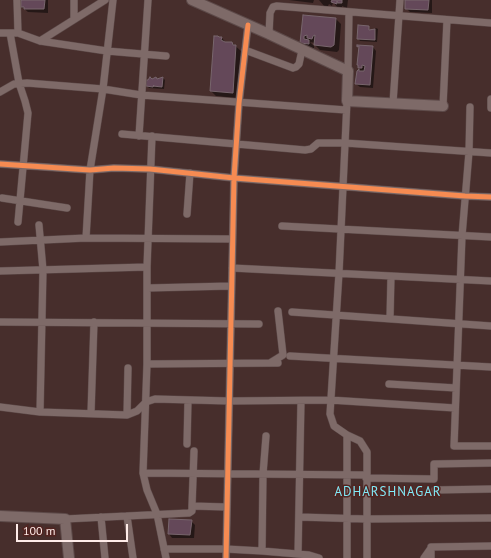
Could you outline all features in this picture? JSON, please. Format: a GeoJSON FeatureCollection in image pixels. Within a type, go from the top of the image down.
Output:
{"type":"FeatureCollection","features":[{"type":"Feature","properties":{"kind":"street"},"geometry":{"type":"LineString","coordinates":[[17,0],[18,33]]}},
{"type":"Feature","properties":{"kind":"street"},"geometry":{"type":"LineString","coordinates":[[74,0],[74,19]]}},
{"type":"Feature","properties":{"kind":"street"},"geometry":{"type":"LineString","coordinates":[[40,41],[104,0]]}},
{"type":"Feature","properties":{"kind":"street"},"geometry":{"type":"LineString","coordinates":[[86,238],[90,170],[103,89],[113,0]]}},
{"type":"Feature","properties":{"kind":"street"},"geometry":{"type":"LineString","coordinates":[[139,136],[148,0]]}},
{"type":"Feature","properties":{"kind":"street"},"geometry":{"type":"LineString","coordinates":[[393,103],[400,0]]}},
{"type":"Feature","properties":{"kind":"street"},"geometry":{"type":"LineString","coordinates":[[198,1],[348,71]]}},
{"type":"Feature","properties":{"kind":"street"},"geometry":{"type":"LineString","coordinates":[[269,34],[270,13],[273,7],[278,6],[491,23]]}},
{"type":"Feature","properties":{"kind":"street"},"geometry":{"type":"LineString","coordinates":[[349,12],[348,71],[339,273],[335,357],[330,400],[330,414],[332,424],[334,426],[347,435],[360,441],[366,448],[368,458],[366,477],[367,558]]}},
{"type":"Feature","properties":{"kind":"street"},"geometry":{"type":"LineString","coordinates":[[0,92],[19,83],[103,89],[141,95],[239,103],[346,105],[393,103],[443,106],[447,20]]}},
{"type":"Feature","properties":{"kind":"street"},"geometry":{"type":"LineString","coordinates":[[226,558],[234,178],[239,103],[248,25]]}},
{"type":"Feature","properties":{"kind":"street"},"geometry":{"type":"LineString","coordinates":[[0,33],[18,33],[40,41],[107,51],[166,56]]}},
{"type":"Feature","properties":{"kind":"street"},"geometry":{"type":"LineString","coordinates":[[10,33],[19,83],[28,113],[18,222]]}},
{"type":"Feature","properties":{"kind":"street"},"geometry":{"type":"LineString","coordinates":[[245,50],[293,68],[299,64],[302,50]]}},
{"type":"Feature","properties":{"kind":"street"},"geometry":{"type":"LineString","coordinates":[[491,100],[491,108]]}},
{"type":"Feature","properties":{"kind":"street"},"geometry":{"type":"LineString","coordinates":[[470,107],[469,152],[462,236],[454,446],[491,446]]}},
{"type":"Feature","properties":{"kind":"street"},"geometry":{"type":"LineString","coordinates":[[122,134],[308,150],[313,148],[318,143],[345,143],[491,153]]}},
{"type":"Feature","properties":{"kind":"street"},"geometry":{"type":"LineString","coordinates":[[152,136],[147,267],[146,402],[143,473],[147,490],[157,514],[166,558]]}},
{"type":"Feature","properties":{"kind":"street"},"geometry":{"type":"LineString","coordinates":[[0,164],[90,170],[114,168],[150,169],[234,178],[491,197]]}},
{"type":"Feature","properties":{"kind":"street"},"geometry":{"type":"LineString","coordinates":[[186,214],[190,173]]}},
{"type":"Feature","properties":{"kind":"street"},"geometry":{"type":"LineString","coordinates":[[2,198],[67,208]]}},
{"type":"Feature","properties":{"kind":"street"},"geometry":{"type":"LineString","coordinates":[[39,225],[42,241],[43,270],[40,412]]}},
{"type":"Feature","properties":{"kind":"street"},"geometry":{"type":"LineString","coordinates":[[282,226],[491,237]]}},
{"type":"Feature","properties":{"kind":"street"},"geometry":{"type":"LineString","coordinates":[[0,242],[86,238],[232,239]]}},
{"type":"Feature","properties":{"kind":"street"},"geometry":{"type":"LineString","coordinates":[[0,271],[147,267]]}},
{"type":"Feature","properties":{"kind":"street"},"geometry":{"type":"LineString","coordinates":[[232,268],[491,282]]}},
{"type":"Feature","properties":{"kind":"street"},"geometry":{"type":"LineString","coordinates":[[390,318],[391,276]]}},
{"type":"Feature","properties":{"kind":"street"},"geometry":{"type":"LineString","coordinates":[[147,288],[231,286]]}},
{"type":"Feature","properties":{"kind":"street"},"geometry":{"type":"LineString","coordinates":[[270,363],[283,355],[278,311]]}},
{"type":"Feature","properties":{"kind":"street"},"geometry":{"type":"LineString","coordinates":[[292,312],[491,326]]}},
{"type":"Feature","properties":{"kind":"street"},"geometry":{"type":"LineString","coordinates":[[0,322],[259,324]]}},
{"type":"Feature","properties":{"kind":"street"},"geometry":{"type":"LineString","coordinates":[[91,413],[94,322]]}},
{"type":"Feature","properties":{"kind":"street"},"geometry":{"type":"LineString","coordinates":[[290,356],[335,357],[491,367]]}},
{"type":"Feature","properties":{"kind":"street"},"geometry":{"type":"LineString","coordinates":[[146,364],[278,363]]}},
{"type":"Feature","properties":{"kind":"street"},"geometry":{"type":"LineString","coordinates":[[127,415],[128,368]]}},
{"type":"Feature","properties":{"kind":"street"},"geometry":{"type":"LineString","coordinates":[[389,384],[456,388]]}},
{"type":"Feature","properties":{"kind":"street"},"geometry":{"type":"LineString","coordinates":[[0,407],[40,412],[127,415],[137,411],[146,402],[155,399],[188,401],[330,400],[455,408]]}},
{"type":"Feature","properties":{"kind":"street"},"geometry":{"type":"LineString","coordinates":[[187,444],[188,401]]}},
{"type":"Feature","properties":{"kind":"street"},"geometry":{"type":"LineString","coordinates":[[298,554],[301,401]]}},
{"type":"Feature","properties":{"kind":"street"},"geometry":{"type":"LineString","coordinates":[[347,435],[348,558]]}},
{"type":"Feature","properties":{"kind":"street"},"geometry":{"type":"LineString","coordinates":[[262,552],[263,474],[266,436]]}},
{"type":"Feature","properties":{"kind":"street"},"geometry":{"type":"LineString","coordinates":[[0,516],[65,519],[185,514],[192,511],[194,451]]}},
{"type":"Feature","properties":{"kind":"street"},"geometry":{"type":"LineString","coordinates":[[143,473],[300,474],[434,479],[434,464],[491,463]]}},
{"type":"Feature","properties":{"kind":"street"},"geometry":{"type":"LineString","coordinates":[[435,490],[491,489]]}},
{"type":"Feature","properties":{"kind":"street"},"geometry":{"type":"LineString","coordinates":[[192,506],[227,507]]}},
{"type":"Feature","properties":{"kind":"street"},"geometry":{"type":"LineString","coordinates":[[127,516],[133,558]]}},
{"type":"Feature","properties":{"kind":"street"},"geometry":{"type":"LineString","coordinates":[[101,517],[105,558]]}},
{"type":"Feature","properties":{"kind":"street"},"geometry":{"type":"LineString","coordinates":[[299,517],[366,520],[491,518]]}},
{"type":"Feature","properties":{"kind":"street"},"geometry":{"type":"LineString","coordinates":[[65,519],[69,558]]}},
{"type":"Feature","properties":{"kind":"street"},"geometry":{"type":"LineString","coordinates":[[431,548],[491,546]]}},
{"type":"Feature","properties":{"kind":"street"},"geometry":{"type":"LineString","coordinates":[[424,558],[431,548]]}},
{"type":"Feature","properties":{"kind":"street"},"geometry":{"type":"LineString","coordinates":[[431,548],[431,558]]}},
{"type":"Feature","properties":{"kind":"street"},"geometry":{"type":"LineString","coordinates":[[164,549],[226,550],[298,554],[319,558]]}},
{"type":"Feature","properties":{"kind":"building"},"geometry":{"type":"Polygon","coordinates":[[[21,0],[45,0],[44,9],[24,9],[24,7],[21,7],[21,0]]]}},
{"type":"Feature","properties":{"kind":"building"},"geometry":{"type":"Polygon","coordinates":[[[332,0],[342,0],[342,3],[338,3],[337,1],[337,4],[331,2],[332,0]]]}},
{"type":"Feature","properties":{"kind":"building"},"geometry":{"type":"Polygon","coordinates":[[[405,0],[429,0],[428,10],[405,9],[405,0]]]}},
{"type":"Feature","properties":{"kind":"building"},"geometry":{"type":"Polygon","coordinates":[[[303,15],[336,18],[334,45],[331,47],[314,45],[315,35],[312,39],[307,38],[307,35],[304,36],[304,39],[309,40],[309,44],[300,43],[303,15]]]}},
{"type":"Feature","properties":{"kind":"building"},"geometry":{"type":"Polygon","coordinates":[[[358,25],[369,26],[369,30],[375,29],[375,40],[357,39],[358,25]]]}},
{"type":"Feature","properties":{"kind":"building"},"geometry":{"type":"Polygon","coordinates":[[[214,36],[222,37],[221,40],[225,42],[232,42],[233,45],[236,45],[233,93],[210,91],[214,36]]]}},
{"type":"Feature","properties":{"kind":"building"},"geometry":{"type":"Polygon","coordinates":[[[357,45],[373,46],[370,85],[355,84],[357,71],[359,69],[359,71],[364,71],[365,66],[362,65],[362,68],[358,68],[359,46],[357,47],[357,45]]]}},
{"type":"Feature","properties":{"kind":"building"},"geometry":{"type":"Polygon","coordinates":[[[150,77],[152,79],[156,77],[157,79],[163,77],[162,87],[146,86],[146,80],[150,77]]]}},
{"type":"Feature","properties":{"kind":"building"},"geometry":{"type":"Polygon","coordinates":[[[169,519],[192,520],[190,535],[168,534],[169,519]]]}},
{"type":"Feature","properties":{"kind":"cycle path"},"geometry":{"type":"LineString","coordinates":[[226,558],[234,178],[239,103],[248,25]]}},
{"type":"Feature","properties":{"kind":"cycle path"},"geometry":{"type":"LineString","coordinates":[[0,164],[90,170],[114,168],[150,169],[234,178],[491,197]]}},
{"type":"Feature","properties":{"kind":"district","name":"ADHARSHNAGAR"},"geometry":{"type":"Point","coordinates":[388,492]}}]}
